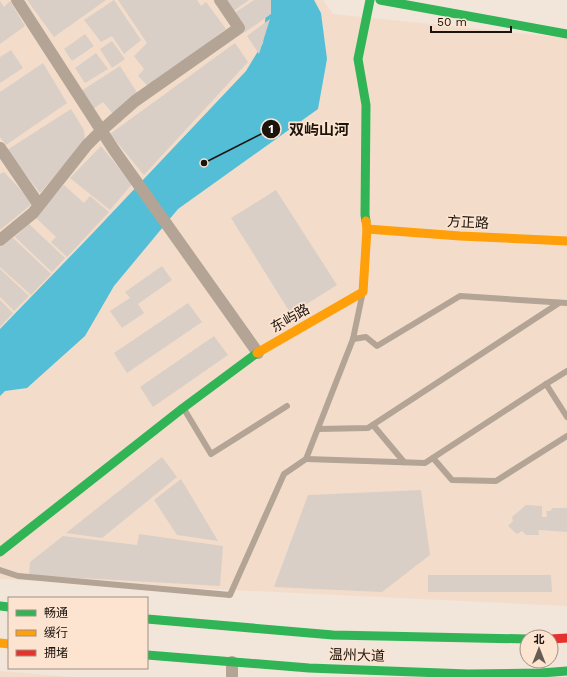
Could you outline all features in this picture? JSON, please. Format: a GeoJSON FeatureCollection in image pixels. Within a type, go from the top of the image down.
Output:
{"type":"FeatureCollection","features":[{"type":"Feature","properties":{"kind":"street"},"geometry":{"type":"LineString","coordinates":[[17,0],[137,182],[258,353]]}},
{"type":"Feature","properties":{"kind":"street"},"geometry":{"type":"LineString","coordinates":[[0,240],[33,213],[87,146],[102,130],[135,101],[239,28],[220,0]]}},
{"type":"Feature","properties":{"kind":"street"},"geometry":{"type":"LineString","coordinates":[[363,292],[367,229],[365,215],[366,105],[358,59],[370,0]]}},
{"type":"Feature","properties":{"kind":"street"},"geometry":{"type":"LineString","coordinates":[[380,0],[567,34]]}},
{"type":"Feature","properties":{"kind":"street"},"geometry":{"type":"LineString","coordinates":[[0,148],[39,205]]}},
{"type":"Feature","properties":{"kind":"street","name":"方正路"},"geometry":{"type":"LineString","coordinates":[[367,229],[460,236],[567,241]]}},
{"type":"Feature","properties":{"kind":"street","name":"东屿路"},"geometry":{"type":"LineString","coordinates":[[0,552],[183,408],[258,353],[363,292]]}},
{"type":"Feature","properties":{"kind":"street","name":"温州大道"},"geometry":{"type":"LineString","coordinates":[[148,619],[333,635],[519,639]]}},
{"type":"Feature","properties":{"kind":"street","name":"温州大道"},"geometry":{"type":"LineString","coordinates":[[148,655],[309,668],[468,674],[541,673],[567,671]]}},
{"type":"Feature","properties":{"kind":"street"},"geometry":{"type":"LineString","coordinates":[[232,662],[232,677]]}},
{"type":"Feature","properties":{"kind":"lane"},"geometry":{"type":"LineString","coordinates":[[0,570],[18,576],[230,596],[284,474],[306,459],[353,339],[363,292]]}},
{"type":"Feature","properties":{"kind":"lane"},"geometry":{"type":"LineString","coordinates":[[353,339],[366,337],[377,346],[460,296],[567,303]]}},
{"type":"Feature","properties":{"kind":"lane"},"geometry":{"type":"LineString","coordinates":[[318,429],[368,428],[559,303]]}},
{"type":"Feature","properties":{"kind":"lane"},"geometry":{"type":"LineString","coordinates":[[306,459],[425,463],[567,371]]}},
{"type":"Feature","properties":{"kind":"lane"},"geometry":{"type":"LineString","coordinates":[[546,384],[567,417]]}},
{"type":"Feature","properties":{"kind":"lane"},"geometry":{"type":"LineString","coordinates":[[183,408],[211,454],[287,406]]}},
{"type":"Feature","properties":{"kind":"lane"},"geometry":{"type":"LineString","coordinates":[[373,425],[404,462]]}},
{"type":"Feature","properties":{"kind":"lane"},"geometry":{"type":"LineString","coordinates":[[433,458],[452,480],[496,481],[567,436]]}},
{"type":"Feature","properties":{"kind":"shaded area"},"geometry":{"type":"Polygon","coordinates":[[[0,0],[323,0],[333,14],[567,38],[567,606],[0,579],[0,0]]]}},
{"type":"Feature","properties":{"kind":"shaded area"},"geometry":{"type":"Polygon","coordinates":[[[0,671],[72,677],[0,677],[0,671]]]}},
{"type":"Feature","properties":{"kind":"water"},"geometry":{"type":"Polygon","coordinates":[[[267,0],[314,0],[321,13],[327,59],[318,109],[178,209],[114,286],[85,336],[27,388],[5,391],[0,396],[0,329],[246,71],[263,43],[267,0]]]}},
{"type":"Feature","properties":{"kind":"building"},"geometry":{"type":"Polygon","coordinates":[[[27,0],[106,0],[54,37],[27,0]]]}},
{"type":"Feature","properties":{"kind":"building"},"geometry":{"type":"Polygon","coordinates":[[[114,0],[141,40],[124,54],[112,36],[101,42],[84,20],[114,0]]]}},
{"type":"Feature","properties":{"kind":"building"},"geometry":{"type":"Polygon","coordinates":[[[118,0],[197,0],[201,6],[206,2],[226,29],[149,87],[138,76],[144,69],[134,56],[147,43],[118,0]]]}},
{"type":"Feature","properties":{"kind":"building"},"geometry":{"type":"Polygon","coordinates":[[[224,0],[249,0],[232,12],[224,0]]]}},
{"type":"Feature","properties":{"kind":"building"},"geometry":{"type":"Polygon","coordinates":[[[254,0],[271,0],[271,14],[244,33],[233,14],[254,0]]]}},
{"type":"Feature","properties":{"kind":"building"},"geometry":{"type":"Polygon","coordinates":[[[0,1],[4,7],[10,1],[25,26],[0,44],[0,1]]]}},
{"type":"Feature","properties":{"kind":"building"},"geometry":{"type":"Polygon","coordinates":[[[270,19],[259,54],[247,36],[270,19]]]}},
{"type":"Feature","properties":{"kind":"building"},"geometry":{"type":"Polygon","coordinates":[[[85,34],[94,46],[72,61],[64,49],[85,34]]]}},
{"type":"Feature","properties":{"kind":"building"},"geometry":{"type":"Polygon","coordinates":[[[112,41],[125,59],[112,68],[100,49],[112,41]]]}},
{"type":"Feature","properties":{"kind":"building"},"geometry":{"type":"Polygon","coordinates":[[[235,43],[248,62],[144,175],[110,134],[235,43]]]}},
{"type":"Feature","properties":{"kind":"building"},"geometry":{"type":"Polygon","coordinates":[[[11,50],[23,68],[0,83],[0,57],[11,50]]]}},
{"type":"Feature","properties":{"kind":"building"},"geometry":{"type":"Polygon","coordinates":[[[96,53],[108,69],[85,83],[75,68],[96,53]]]}},
{"type":"Feature","properties":{"kind":"building"},"geometry":{"type":"Polygon","coordinates":[[[43,63],[67,103],[6,145],[0,137],[0,92],[43,63]]]}},
{"type":"Feature","properties":{"kind":"building"},"geometry":{"type":"Polygon","coordinates":[[[120,66],[138,94],[114,115],[103,102],[93,109],[81,91],[120,66]]]}},
{"type":"Feature","properties":{"kind":"building"},"geometry":{"type":"Polygon","coordinates":[[[71,109],[84,130],[85,140],[40,193],[7,150],[71,109]]]}},
{"type":"Feature","properties":{"kind":"building"},"geometry":{"type":"Polygon","coordinates":[[[101,146],[132,184],[110,210],[70,178],[101,146]]]}},
{"type":"Feature","properties":{"kind":"building"},"geometry":{"type":"Polygon","coordinates":[[[4,172],[33,203],[0,230],[0,174],[4,172]]]}},
{"type":"Feature","properties":{"kind":"building"},"geometry":{"type":"Polygon","coordinates":[[[64,185],[84,203],[90,196],[109,212],[67,257],[51,242],[56,237],[35,217],[64,185]]]}},
{"type":"Feature","properties":{"kind":"building"},"geometry":{"type":"Polygon","coordinates":[[[276,190],[337,285],[291,314],[231,218],[276,190]]]}},
{"type":"Feature","properties":{"kind":"building"},"geometry":{"type":"Polygon","coordinates":[[[29,224],[65,258],[52,272],[15,237],[29,224]]]}},
{"type":"Feature","properties":{"kind":"building"},"geometry":{"type":"Polygon","coordinates":[[[13,238],[51,274],[31,295],[0,267],[0,247],[13,238]]]}},
{"type":"Feature","properties":{"kind":"building"},"geometry":{"type":"Polygon","coordinates":[[[162,266],[172,280],[138,304],[144,313],[122,328],[110,311],[130,298],[125,292],[162,266]]]}},
{"type":"Feature","properties":{"kind":"building"},"geometry":{"type":"Polygon","coordinates":[[[0,269],[29,296],[14,311],[0,297],[0,269]]]}},
{"type":"Feature","properties":{"kind":"building"},"geometry":{"type":"Polygon","coordinates":[[[0,300],[13,313],[0,327],[0,300]]]}},
{"type":"Feature","properties":{"kind":"building"},"geometry":{"type":"Polygon","coordinates":[[[188,303],[202,322],[127,373],[114,353],[188,303]]]}},
{"type":"Feature","properties":{"kind":"building"},"geometry":{"type":"Polygon","coordinates":[[[214,336],[228,355],[153,407],[140,387],[214,336]]]}},
{"type":"Feature","properties":{"kind":"building"},"geometry":{"type":"Polygon","coordinates":[[[162,457],[177,477],[102,538],[66,533],[162,457]]]}},
{"type":"Feature","properties":{"kind":"building"},"geometry":{"type":"Polygon","coordinates":[[[181,479],[218,541],[177,535],[154,500],[181,479]]]}},
{"type":"Feature","properties":{"kind":"building"},"geometry":{"type":"Polygon","coordinates":[[[421,490],[430,555],[382,592],[274,587],[308,495],[421,490]]]}},
{"type":"Feature","properties":{"kind":"building"},"geometry":{"type":"Polygon","coordinates":[[[526,505],[542,506],[542,517],[547,517],[546,511],[550,511],[553,508],[567,508],[567,532],[538,530],[539,535],[526,535],[522,531],[517,534],[508,526],[513,521],[512,517],[526,505]]]}},
{"type":"Feature","properties":{"kind":"building"},"geometry":{"type":"Polygon","coordinates":[[[139,534],[223,546],[220,586],[29,575],[30,562],[63,536],[137,545],[139,534]]]}},
{"type":"Feature","properties":{"kind":"building"},"geometry":{"type":"Polygon","coordinates":[[[428,575],[551,575],[552,592],[428,592],[428,575]]]}},
{"type":"Feature","properties":{"kind":"traffic: fast"},"geometry":{"type":"LineString","coordinates":[[366,221],[366,105],[358,59],[370,0]]}},
{"type":"Feature","properties":{"kind":"traffic: fast"},"geometry":{"type":"LineString","coordinates":[[380,0],[567,34]]}},
{"type":"Feature","properties":{"kind":"traffic: fast"},"geometry":{"type":"LineString","coordinates":[[0,552],[183,408],[257,353]]}},
{"type":"Feature","properties":{"kind":"traffic: fast"},"geometry":{"type":"LineString","coordinates":[[0,606],[8,607]]}},
{"type":"Feature","properties":{"kind":"traffic: fast"},"geometry":{"type":"LineString","coordinates":[[148,619],[333,635],[519,639]]}},
{"type":"Feature","properties":{"kind":"traffic: fast"},"geometry":{"type":"LineString","coordinates":[[148,655],[309,668],[468,674],[541,673],[567,671]]}},
{"type":"Feature","properties":{"kind":"traffic: slow"},"geometry":{"type":"LineString","coordinates":[[257,353],[363,292],[367,229],[366,221]]}},
{"type":"Feature","properties":{"kind":"traffic: slow"},"geometry":{"type":"LineString","coordinates":[[367,229],[460,236],[567,241]]}},
{"type":"Feature","properties":{"kind":"traffic: slow"},"geometry":{"type":"LineString","coordinates":[[0,643],[8,644]]}},
{"type":"Feature","properties":{"kind":"traffic: jam"},"geometry":{"type":"LineString","coordinates":[[559,638],[567,638]]}},
{"type":"Feature","properties":{"kind":"place","name":"双屿山河"},"geometry":{"type":"Point","coordinates":[204,163]}}]}
